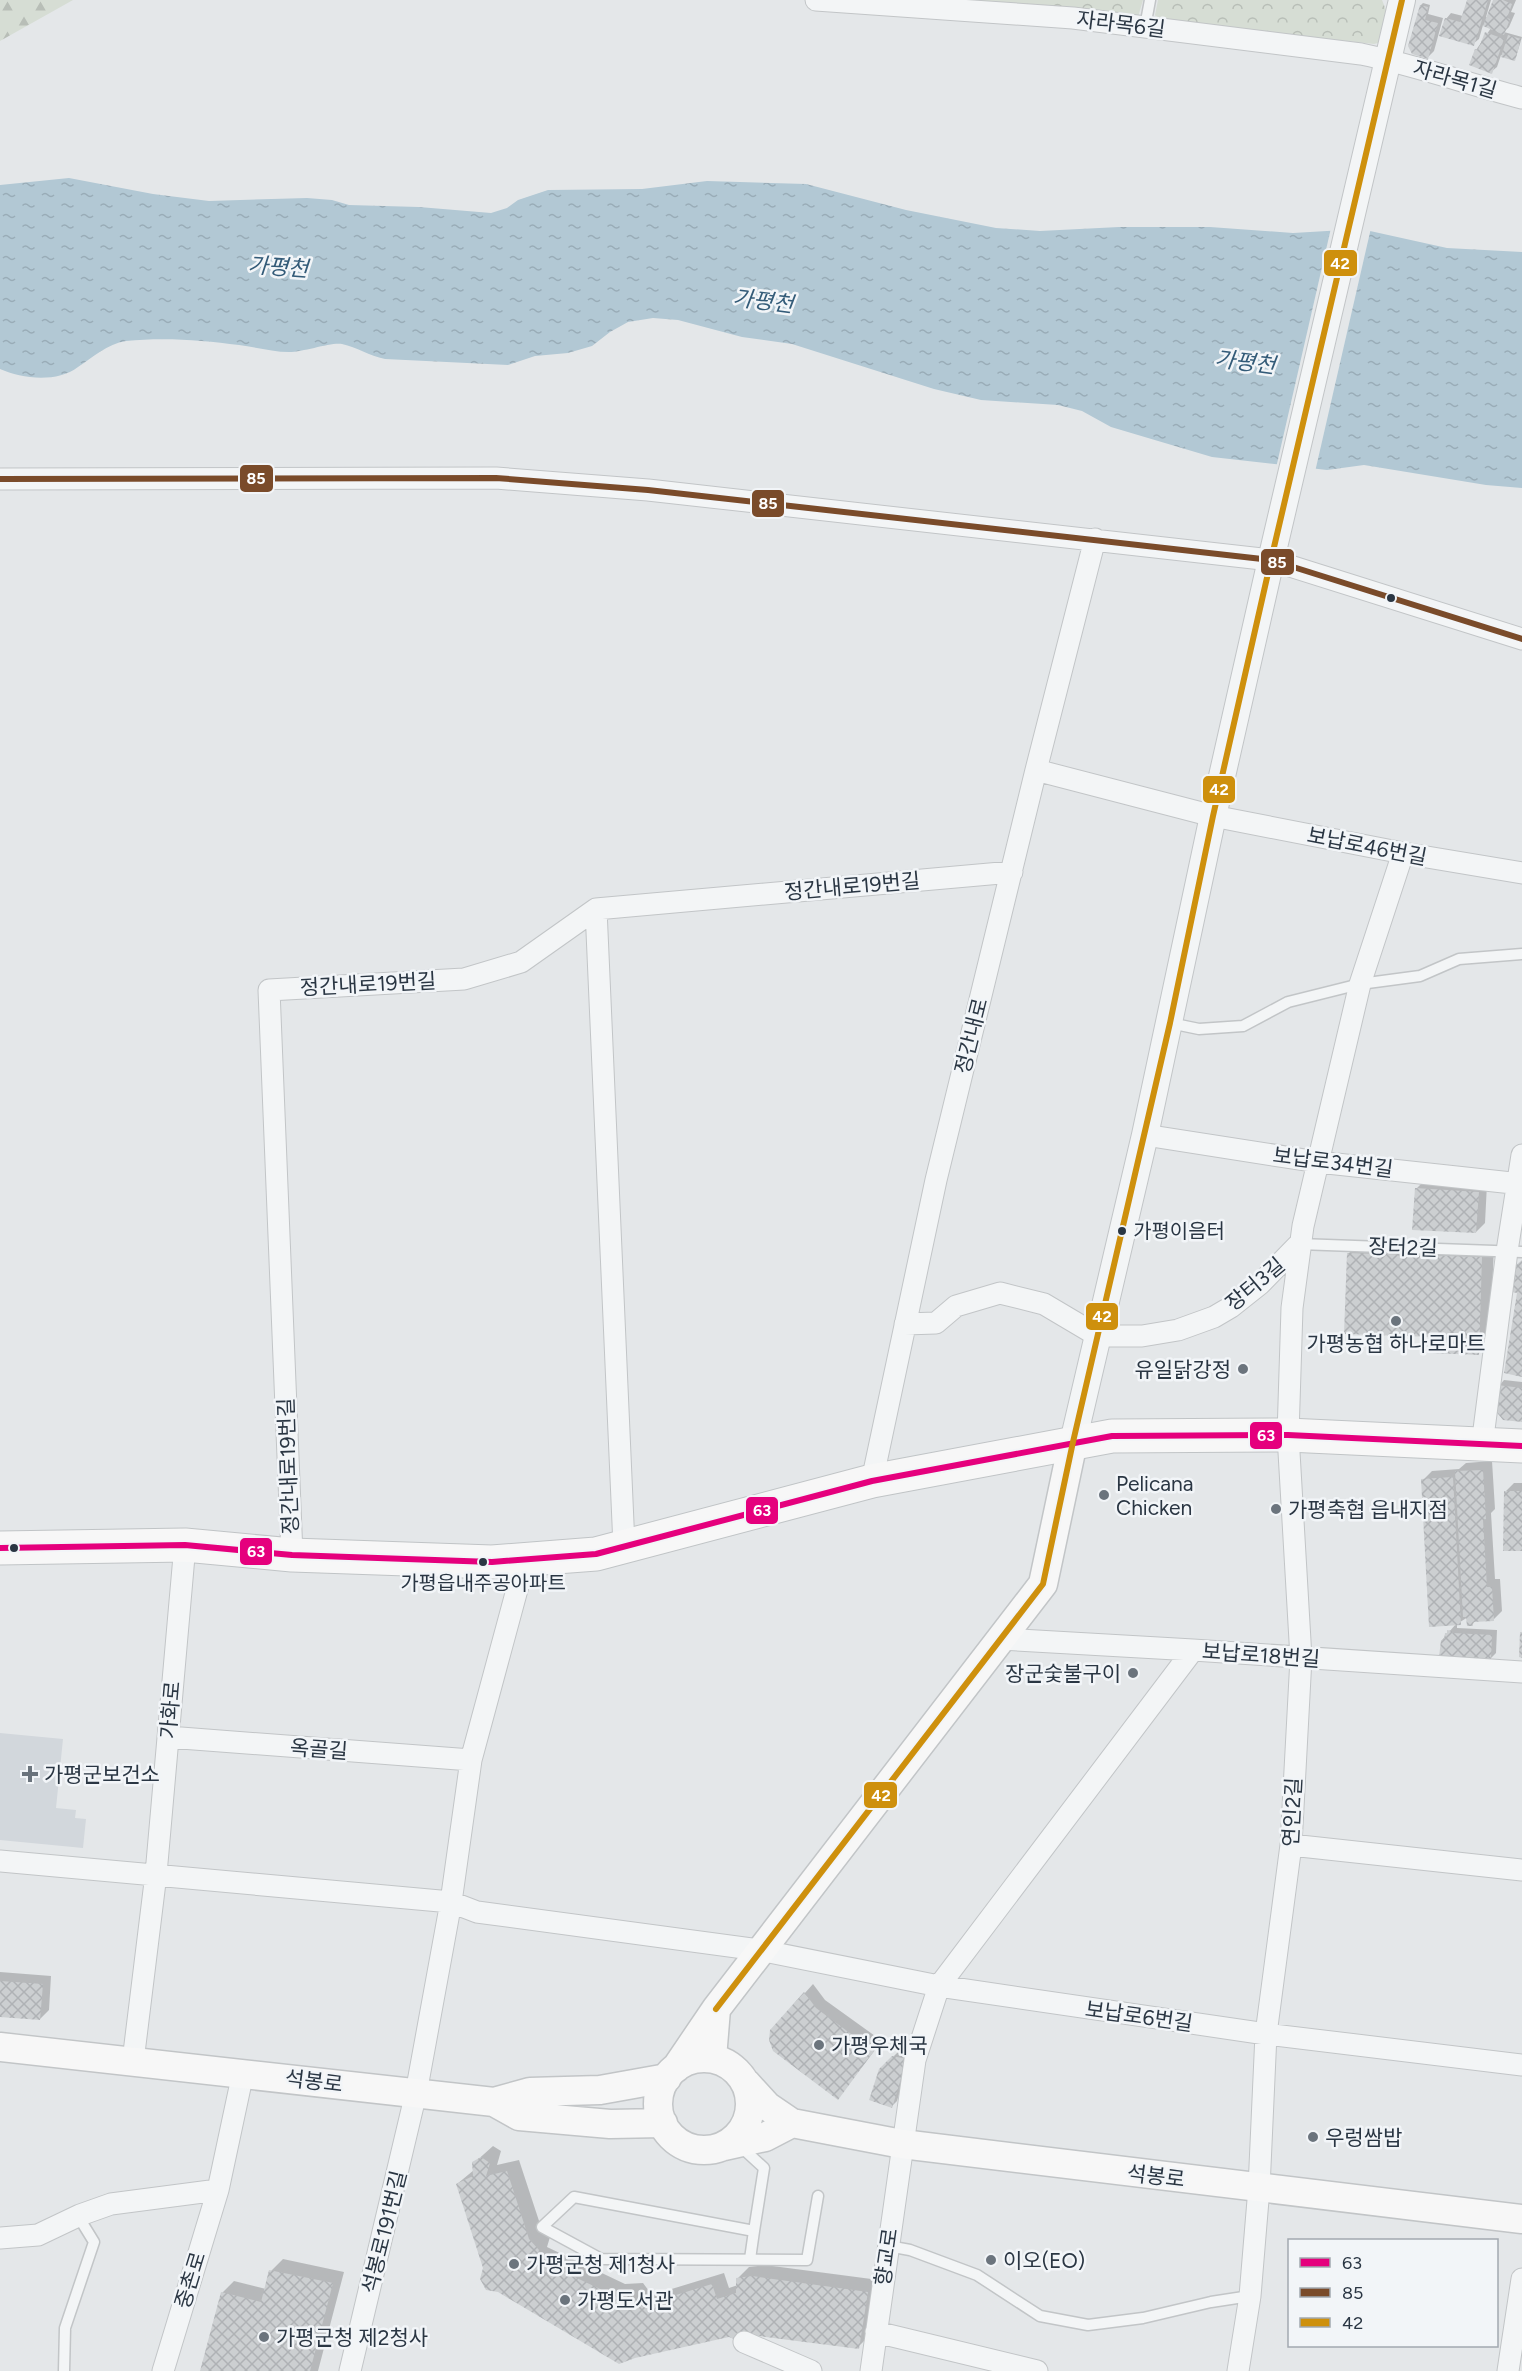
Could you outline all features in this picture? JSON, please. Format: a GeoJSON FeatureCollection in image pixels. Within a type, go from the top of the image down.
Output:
{"type":"FeatureCollection","features":[{"type":"Feature","properties":{"kind":"main road"},"geometry":{"type":"LineString","coordinates":[[0,1548],[185,1545],[292,1555],[492,1562],[525,1560],[596,1554],[872,1481],[1112,1436],[1288,1434],[1522,1446]]}},
{"type":"Feature","properties":{"kind":"main road"},"geometry":{"type":"LineString","coordinates":[[494,2102],[530,2092],[600,2090],[671,2073],[687,2061],[712,2058],[732,2067],[767,2106],[792,2123],[765,2137],[697,2149],[677,2140],[663,2123],[659,2112],[661,2088],[671,2073],[716,2009],[759,1950],[868,1814],[1043,1584],[1073,1442]]}},
{"type":"Feature","properties":{"kind":"main road"},"geometry":{"type":"LineString","coordinates":[[712,2058],[716,2009]]}},
{"type":"Feature","properties":{"kind":"main road","name":"석봉로"},"geometry":{"type":"LineString","coordinates":[[0,2047],[494,2102]]}},
{"type":"Feature","properties":{"kind":"main road"},"geometry":{"type":"LineString","coordinates":[[728,2145],[743,2128],[749,2114],[750,2098],[746,2083]]}},
{"type":"Feature","properties":{"kind":"main road"},"geometry":{"type":"LineString","coordinates":[[494,2102],[519,2116],[610,2124],[663,2123]]}},
{"type":"Feature","properties":{"kind":"main road","name":"석봉로"},"geometry":{"type":"LineString","coordinates":[[792,2123],[902,2144],[1522,2219]]}},
{"type":"Feature","properties":{"kind":"street","name":"자라목6길"},"geometry":{"type":"LineString","coordinates":[[816,0],[1072,18],[1388,59]]}},
{"type":"Feature","properties":{"kind":"street"},"geometry":{"type":"LineString","coordinates":[[1073,1442],[1145,1136],[1213,816],[1271,560],[1402,0]]}},
{"type":"Feature","properties":{"kind":"street","name":"자라목1길"},"geometry":{"type":"LineString","coordinates":[[1388,59],[1522,98]]}},
{"type":"Feature","properties":{"kind":"street"},"geometry":{"type":"LineString","coordinates":[[0,479],[496,478],[648,490],[1271,560],[1522,639]]}},
{"type":"Feature","properties":{"kind":"street","name":"정간내로"},"geometry":{"type":"LineString","coordinates":[[872,1481],[936,1180],[1095,539]]}},
{"type":"Feature","properties":{"kind":"street"},"geometry":{"type":"LineString","coordinates":[[1036,770],[1213,816]]}},
{"type":"Feature","properties":{"kind":"street","name":"보납로46번길"},"geometry":{"type":"LineString","coordinates":[[1213,816],[1403,853],[1522,873]]}},
{"type":"Feature","properties":{"kind":"street","name":"장터3길"},"geometry":{"type":"LineString","coordinates":[[1288,1434],[1292,1308],[1299,1244],[1360,984],[1403,853]]}},
{"type":"Feature","properties":{"kind":"street","name":"정간내로19번길"},"geometry":{"type":"LineString","coordinates":[[292,1555],[269,990],[464,979],[521,962],[596,909],[1012,872]]}},
{"type":"Feature","properties":{"kind":"street"},"geometry":{"type":"LineString","coordinates":[[596,909],[624,1546]]}},
{"type":"Feature","properties":{"kind":"street","name":"보납로34번길"},"geometry":{"type":"LineString","coordinates":[[1145,1136],[1318,1162],[1520,1184]]}},
{"type":"Feature","properties":{"kind":"street"},"geometry":{"type":"LineString","coordinates":[[1482,1445],[1514,1251],[1522,1155]]}},
{"type":"Feature","properties":{"kind":"street","name":"장터3길"},"geometry":{"type":"LineString","coordinates":[[1098,1336],[1142,1336],[1178,1330],[1214,1317],[1260,1284],[1299,1244]]}},
{"type":"Feature","properties":{"kind":"street"},"geometry":{"type":"LineString","coordinates":[[905,1324],[936,1323],[956,1306],[1000,1293],[1044,1304],[1098,1336]]}},
{"type":"Feature","properties":{"kind":"street","name":"연인2길"},"geometry":{"type":"LineString","coordinates":[[1259,2188],[1266,2034],[1291,1845],[1301,1658],[1288,1434]]}},
{"type":"Feature","properties":{"kind":"street","name":"가화로"},"geometry":{"type":"LineString","coordinates":[[156,1874],[185,1545]]}},
{"type":"Feature","properties":{"kind":"street"},"geometry":{"type":"LineString","coordinates":[[416,2092],[451,1902],[471,1760],[525,1560]]}},
{"type":"Feature","properties":{"kind":"street","name":"보납로18번길"},"geometry":{"type":"LineString","coordinates":[[1000,1640],[1193,1650],[1522,1672]]}},
{"type":"Feature","properties":{"kind":"street","name":"향교로"},"geometry":{"type":"LineString","coordinates":[[871,2371],[915,2060],[939,1986],[1193,1650]]}},
{"type":"Feature","properties":{"kind":"street","name":"옥골길"},"geometry":{"type":"LineString","coordinates":[[168,1737],[471,1760]]}},
{"type":"Feature","properties":{"kind":"street"},"geometry":{"type":"LineString","coordinates":[[1291,1845],[1522,1870]]}},
{"type":"Feature","properties":{"kind":"street"},"geometry":{"type":"LineString","coordinates":[[0,1860],[451,1902]]}},
{"type":"Feature","properties":{"kind":"street"},"geometry":{"type":"LineString","coordinates":[[133,2061],[156,1874]]}},
{"type":"Feature","properties":{"kind":"street","name":"보납로6번길"},"geometry":{"type":"LineString","coordinates":[[451,1902],[477,1912],[759,1950],[939,1986],[1266,2034],[1522,2065]]}},
{"type":"Feature","properties":{"kind":"street","name":"중촌로"},"geometry":{"type":"LineString","coordinates":[[163,2371],[218,2190],[243,2073]]}},
{"type":"Feature","properties":{"kind":"street","name":"석봉로191번길"},"geometry":{"type":"LineString","coordinates":[[350,2371],[416,2092]]}},
{"type":"Feature","properties":{"kind":"street"},"geometry":{"type":"LineString","coordinates":[[1238,2371],[1250,2296],[1259,2188]]}},
{"type":"Feature","properties":{"kind":"street"},"geometry":{"type":"LineString","coordinates":[[0,2238],[38,2235],[78,2216],[111,2204],[218,2190]]}},
{"type":"Feature","properties":{"kind":"street"},"geometry":{"type":"LineString","coordinates":[[1508,2371],[1522,2279]]}},
{"type":"Feature","properties":{"kind":"street"},"geometry":{"type":"LineString","coordinates":[[876,2332],[1036,2371]]}},
{"type":"Feature","properties":{"kind":"street"},"geometry":{"type":"LineString","coordinates":[[744,2342],[812,2371]]}},
{"type":"Feature","properties":{"kind":"lane"},"geometry":{"type":"LineString","coordinates":[[1145,27],[1150,0]]}},
{"type":"Feature","properties":{"kind":"lane"},"geometry":{"type":"LineString","coordinates":[[1170,1023],[1199,1029],[1243,1026],[1288,1002],[1360,984],[1420,976],[1459,959],[1522,954]]}},
{"type":"Feature","properties":{"kind":"lane","name":"장터2길"},"geometry":{"type":"LineString","coordinates":[[1299,1244],[1514,1251]]}},
{"type":"Feature","properties":{"kind":"lane"},"geometry":{"type":"LineString","coordinates":[[728,2145],[764,2168],[750,2259]]}},
{"type":"Feature","properties":{"kind":"lane"},"geometry":{"type":"LineString","coordinates":[[754,2231],[574,2197],[542,2227],[601,2259],[807,2260],[818,2196]]}},
{"type":"Feature","properties":{"kind":"lane"},"geometry":{"type":"LineString","coordinates":[[64,2371],[65,2328],[93,2242],[78,2216]]}},
{"type":"Feature","properties":{"kind":"lane"},"geometry":{"type":"LineString","coordinates":[[888,2246],[910,2250],[976,2275],[1040,2316],[1088,2325],[1143,2318],[1211,2302],[1250,2296]]}},
{"type":"Feature","properties":{"kind":"shaded area","name":"가평군보건소"},"geometry":{"type":"Polygon","coordinates":[[[0,1733],[63,1739],[56,1808],[76,1810],[75,1818],[86,1819],[83,1848],[0,1840],[0,1733]]]}},
{"type":"Feature","properties":{"kind":"green space"},"geometry":{"type":"Polygon","coordinates":[[[0,0],[73,0],[0,41],[0,0]]]}},
{"type":"Feature","properties":{"kind":"green space"},"geometry":{"type":"Polygon","coordinates":[[[981,0],[1143,0],[1138,17],[981,3],[981,0]]]}},
{"type":"Feature","properties":{"kind":"green space"},"geometry":{"type":"Polygon","coordinates":[[[1158,0],[1382,0],[1386,10],[1378,43],[1374,44],[1158,20],[1155,15],[1158,0]]]}},
{"type":"Feature","properties":{"kind":"water","name":"가평천"},"geometry":{"type":"Polygon","coordinates":[[[69,178],[153,194],[209,201],[307,198],[332,200],[349,205],[419,207],[491,213],[507,208],[518,200],[548,190],[642,189],[707,181],[806,184],[906,210],[996,228],[1040,231],[1119,227],[1210,227],[1293,233],[1361,229],[1447,248],[1522,252],[1522,488],[1486,485],[1364,465],[1327,470],[1212,457],[1111,427],[1082,411],[1058,405],[981,400],[934,389],[792,344],[742,337],[678,320],[653,318],[628,322],[592,346],[568,353],[535,356],[508,365],[385,359],[342,344],[289,352],[211,342],[154,339],[126,341],[113,345],[100,351],[70,372],[60,375],[39,378],[19,375],[0,369],[0,185],[69,178]]]}},
{"type":"Feature","properties":{"kind":"pier"},"geometry":{"type":"Polygon","coordinates":[[[1361,226],[1371,228],[1315,472],[1276,468],[1331,228],[1361,226]]]}},
{"type":"Feature","properties":{"kind":"building"},"geometry":{"type":"Polygon","coordinates":[[[1467,0],[1488,0],[1474,46],[1439,36],[1445,18],[1460,22],[1467,0]]]}},
{"type":"Feature","properties":{"kind":"building"},"geometry":{"type":"Polygon","coordinates":[[[1493,0],[1503,0],[1512,4],[1507,18],[1510,19],[1504,35],[1483,26],[1493,0]]]}},
{"type":"Feature","properties":{"kind":"building"},"geometry":{"type":"Polygon","coordinates":[[[1420,5],[1428,7],[1425,20],[1438,23],[1428,59],[1412,54],[1408,46],[1420,5]]]}},
{"type":"Feature","properties":{"kind":"building"},"geometry":{"type":"Polygon","coordinates":[[[1485,32],[1504,39],[1492,74],[1469,65],[1485,32]]]}},
{"type":"Feature","properties":{"kind":"building"},"geometry":{"type":"Polygon","coordinates":[[[1508,35],[1521,39],[1515,61],[1501,57],[1508,35]]]}},
{"type":"Feature","properties":{"kind":"building"},"geometry":{"type":"Polygon","coordinates":[[[1415,1188],[1479,1192],[1476,1233],[1412,1230],[1415,1188]]]}},
{"type":"Feature","properties":{"kind":"building"},"geometry":{"type":"Polygon","coordinates":[[[1347,1253],[1482,1257],[1479,1355],[1432,1353],[1433,1337],[1344,1334],[1347,1253]]]}},
{"type":"Feature","properties":{"kind":"building"},"geometry":{"type":"Polygon","coordinates":[[[1522,1260],[1522,1377],[1504,1373],[1517,1293],[1512,1292],[1516,1265],[1522,1260]]]}},
{"type":"Feature","properties":{"kind":"building"},"geometry":{"type":"Polygon","coordinates":[[[1497,1385],[1522,1388],[1522,1422],[1503,1420],[1494,1409],[1497,1385]]]}},
{"type":"Feature","properties":{"kind":"building"},"geometry":{"type":"Polygon","coordinates":[[[1483,1470],[1487,1587],[1492,1587],[1494,1621],[1472,1622],[1473,1626],[1467,1626],[1466,1617],[1463,1617],[1455,1471],[1483,1470]]]}},
{"type":"Feature","properties":{"kind":"building"},"geometry":{"type":"Polygon","coordinates":[[[1453,1477],[1461,1625],[1429,1627],[1421,1479],[1453,1477]]]}},
{"type":"Feature","properties":{"kind":"building"},"geometry":{"type":"Polygon","coordinates":[[[1504,1491],[1522,1491],[1522,1551],[1503,1551],[1504,1491]]]}},
{"type":"Feature","properties":{"kind":"building"},"geometry":{"type":"Polygon","coordinates":[[[1447,1630],[1452,1633],[1492,1635],[1491,1660],[1439,1657],[1441,1640],[1444,1640],[1447,1630]]]}},
{"type":"Feature","properties":{"kind":"building"},"geometry":{"type":"Polygon","coordinates":[[[1520,1632],[1522,1632],[1522,1658],[1519,1657],[1520,1632]]]}},
{"type":"Feature","properties":{"kind":"building"},"geometry":{"type":"Polygon","coordinates":[[[0,1981],[43,1984],[40,2020],[0,2017],[0,1981]]]}},
{"type":"Feature","properties":{"kind":"building","name":"가평우체국"},"geometry":{"type":"Polygon","coordinates":[[[804,1992],[816,2008],[874,2051],[838,2100],[773,2051],[769,2040],[770,2030],[804,1992]]]}},
{"type":"Feature","properties":{"kind":"building"},"geometry":{"type":"Polygon","coordinates":[[[892,2056],[907,2059],[892,2108],[869,2100],[879,2069],[892,2056]]]}},
{"type":"Feature","properties":{"kind":"building","name":"가평군청 제1청사"},"geometry":{"type":"Polygon","coordinates":[[[481,2157],[490,2163],[486,2176],[507,2171],[529,2239],[539,2250],[536,2259],[613,2295],[631,2294],[640,2306],[712,2284],[717,2299],[736,2293],[736,2278],[752,2276],[868,2292],[859,2349],[743,2334],[736,2340],[729,2337],[635,2358],[619,2364],[498,2292],[486,2290],[480,2279],[483,2268],[456,2184],[473,2176],[472,2162],[481,2157]]]}},
{"type":"Feature","properties":{"kind":"building","name":"가평군청 제2청사"},"geometry":{"type":"Polygon","coordinates":[[[269,2270],[333,2283],[310,2371],[200,2371],[221,2292],[261,2302],[269,2270]]]}},
{"type":"Feature","properties":{"kind":"transit line","name":"42"},"geometry":{"type":"LineString","coordinates":[[716,2009],[1043,1584],[1073,1442],[1170,1023],[1213,816],[1271,560],[1402,0]]}},
{"type":"Feature","properties":{"kind":"transit line","name":"85"},"geometry":{"type":"LineString","coordinates":[[0,479],[496,478],[648,490],[1271,560],[1522,639]]}},
{"type":"Feature","properties":{"kind":"transit line","name":"63"},"geometry":{"type":"LineString","coordinates":[[0,1548],[185,1545],[292,1555],[492,1562],[596,1554],[872,1481],[1112,1436],[1288,1435],[1522,1446]]}},
{"type":"Feature","properties":{"kind":"place","name":"가평이음터"},"geometry":{"type":"Point","coordinates":[1122,1231]}},
{"type":"Feature","properties":{"kind":"place","name":"가평농협 하나로마트"},"geometry":{"type":"Point","coordinates":[1396,1321]}},
{"type":"Feature","properties":{"kind":"place","name":"유일닭강정"},"geometry":{"type":"Point","coordinates":[1243,1369]}},
{"type":"Feature","properties":{"kind":"place","name":"Pelicana Chicken"},"geometry":{"type":"Point","coordinates":[1104,1495]}},
{"type":"Feature","properties":{"kind":"place","name":"가평축협 읍내지점"},"geometry":{"type":"Point","coordinates":[1276,1509]}},
{"type":"Feature","properties":{"kind":"place","name":"가평읍내주공아파트"},"geometry":{"type":"Point","coordinates":[483,1562]}},
{"type":"Feature","properties":{"kind":"place","name":"장군숯불구이"},"geometry":{"type":"Point","coordinates":[1133,1673]}},
{"type":"Feature","properties":{"kind":"place","name":"가평군보건소"},"geometry":{"type":"Point","coordinates":[30,1774]}},
{"type":"Feature","properties":{"kind":"place","name":"가평우체국"},"geometry":{"type":"Point","coordinates":[819,2045]}},
{"type":"Feature","properties":{"kind":"place","name":"우렁쌈밥"},"geometry":{"type":"Point","coordinates":[1313,2137]}},
{"type":"Feature","properties":{"kind":"place","name":"이오(EO)"},"geometry":{"type":"Point","coordinates":[991,2260]}},
{"type":"Feature","properties":{"kind":"place","name":"가평군청 제1청사"},"geometry":{"type":"Point","coordinates":[514,2264]}},
{"type":"Feature","properties":{"kind":"place","name":"가평도서관"},"geometry":{"type":"Point","coordinates":[565,2300]}},
{"type":"Feature","properties":{"kind":"place","name":"가평군청 제2청사"},"geometry":{"type":"Point","coordinates":[264,2337]}}]}
